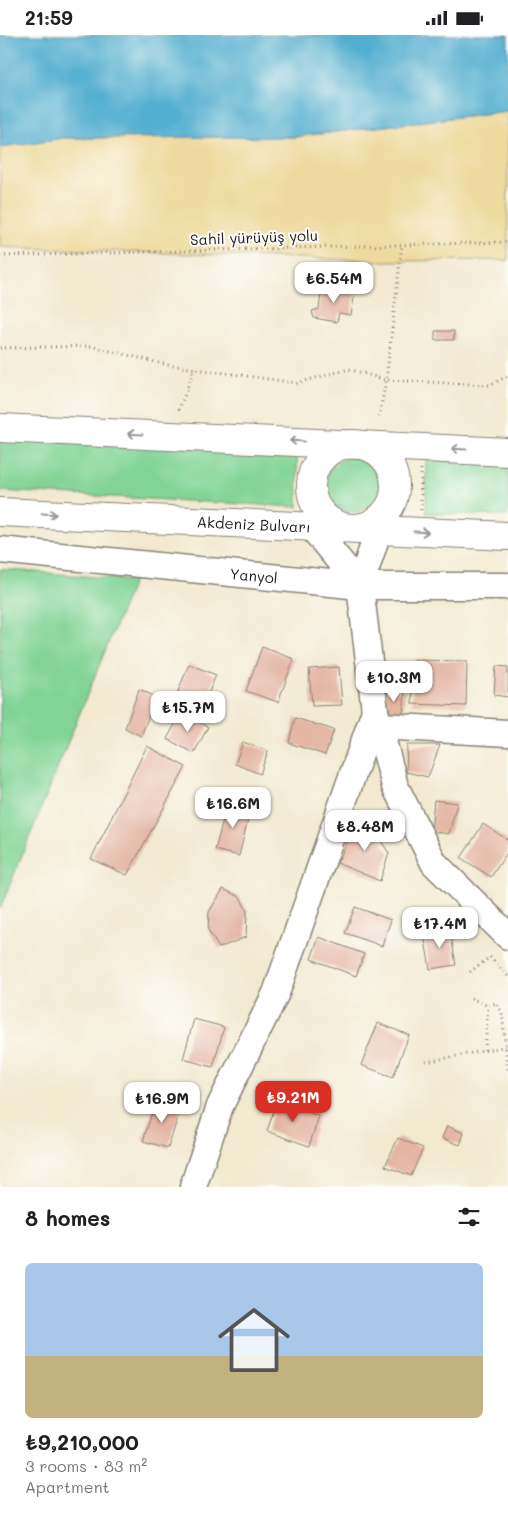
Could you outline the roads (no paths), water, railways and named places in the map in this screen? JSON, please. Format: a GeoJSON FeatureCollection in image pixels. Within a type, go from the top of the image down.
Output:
{"type":"FeatureCollection","features":[{"type":"Feature","properties":{"kind":"highway"},"geometry":{"type":"LineString","coordinates":[[0,428],[508,452]]}},
{"type":"Feature","properties":{"kind":"highway"},"geometry":{"type":"LineString","coordinates":[[352,444],[366,446],[379,453],[389,465],[394,478],[394,493],[390,507],[380,518],[368,525],[366,529],[340,526],[328,521],[319,511],[313,500],[310,487],[312,473],[318,462],[327,452],[339,446],[352,444]]}},
{"type":"Feature","properties":{"kind":"highway","name":"Akdeniz Bulvarı"},"geometry":{"type":"LineString","coordinates":[[0,512],[508,536]]}},
{"type":"Feature","properties":{"kind":"street"},"geometry":{"type":"LineString","coordinates":[[311,526],[360,586]]}},
{"type":"Feature","properties":{"kind":"street"},"geometry":{"type":"LineString","coordinates":[[366,529],[360,586],[377,718],[395,785],[434,863],[508,936]]}},
{"type":"Feature","properties":{"kind":"street","name":"Yanyol"},"geometry":{"type":"LineString","coordinates":[[0,551],[360,586],[508,585]]}},
{"type":"Feature","properties":{"kind":"street"},"geometry":{"type":"LineString","coordinates":[[377,718],[508,733]]}},
{"type":"Feature","properties":{"kind":"street"},"geometry":{"type":"LineString","coordinates":[[193,1187],[220,1106],[276,993],[377,718]]}},
{"type":"Feature","properties":{"kind":"water"},"geometry":{"type":"Polygon","coordinates":[[[0,35],[508,35],[508,111],[295,137],[64,138],[0,147],[0,35]]]}}]}
